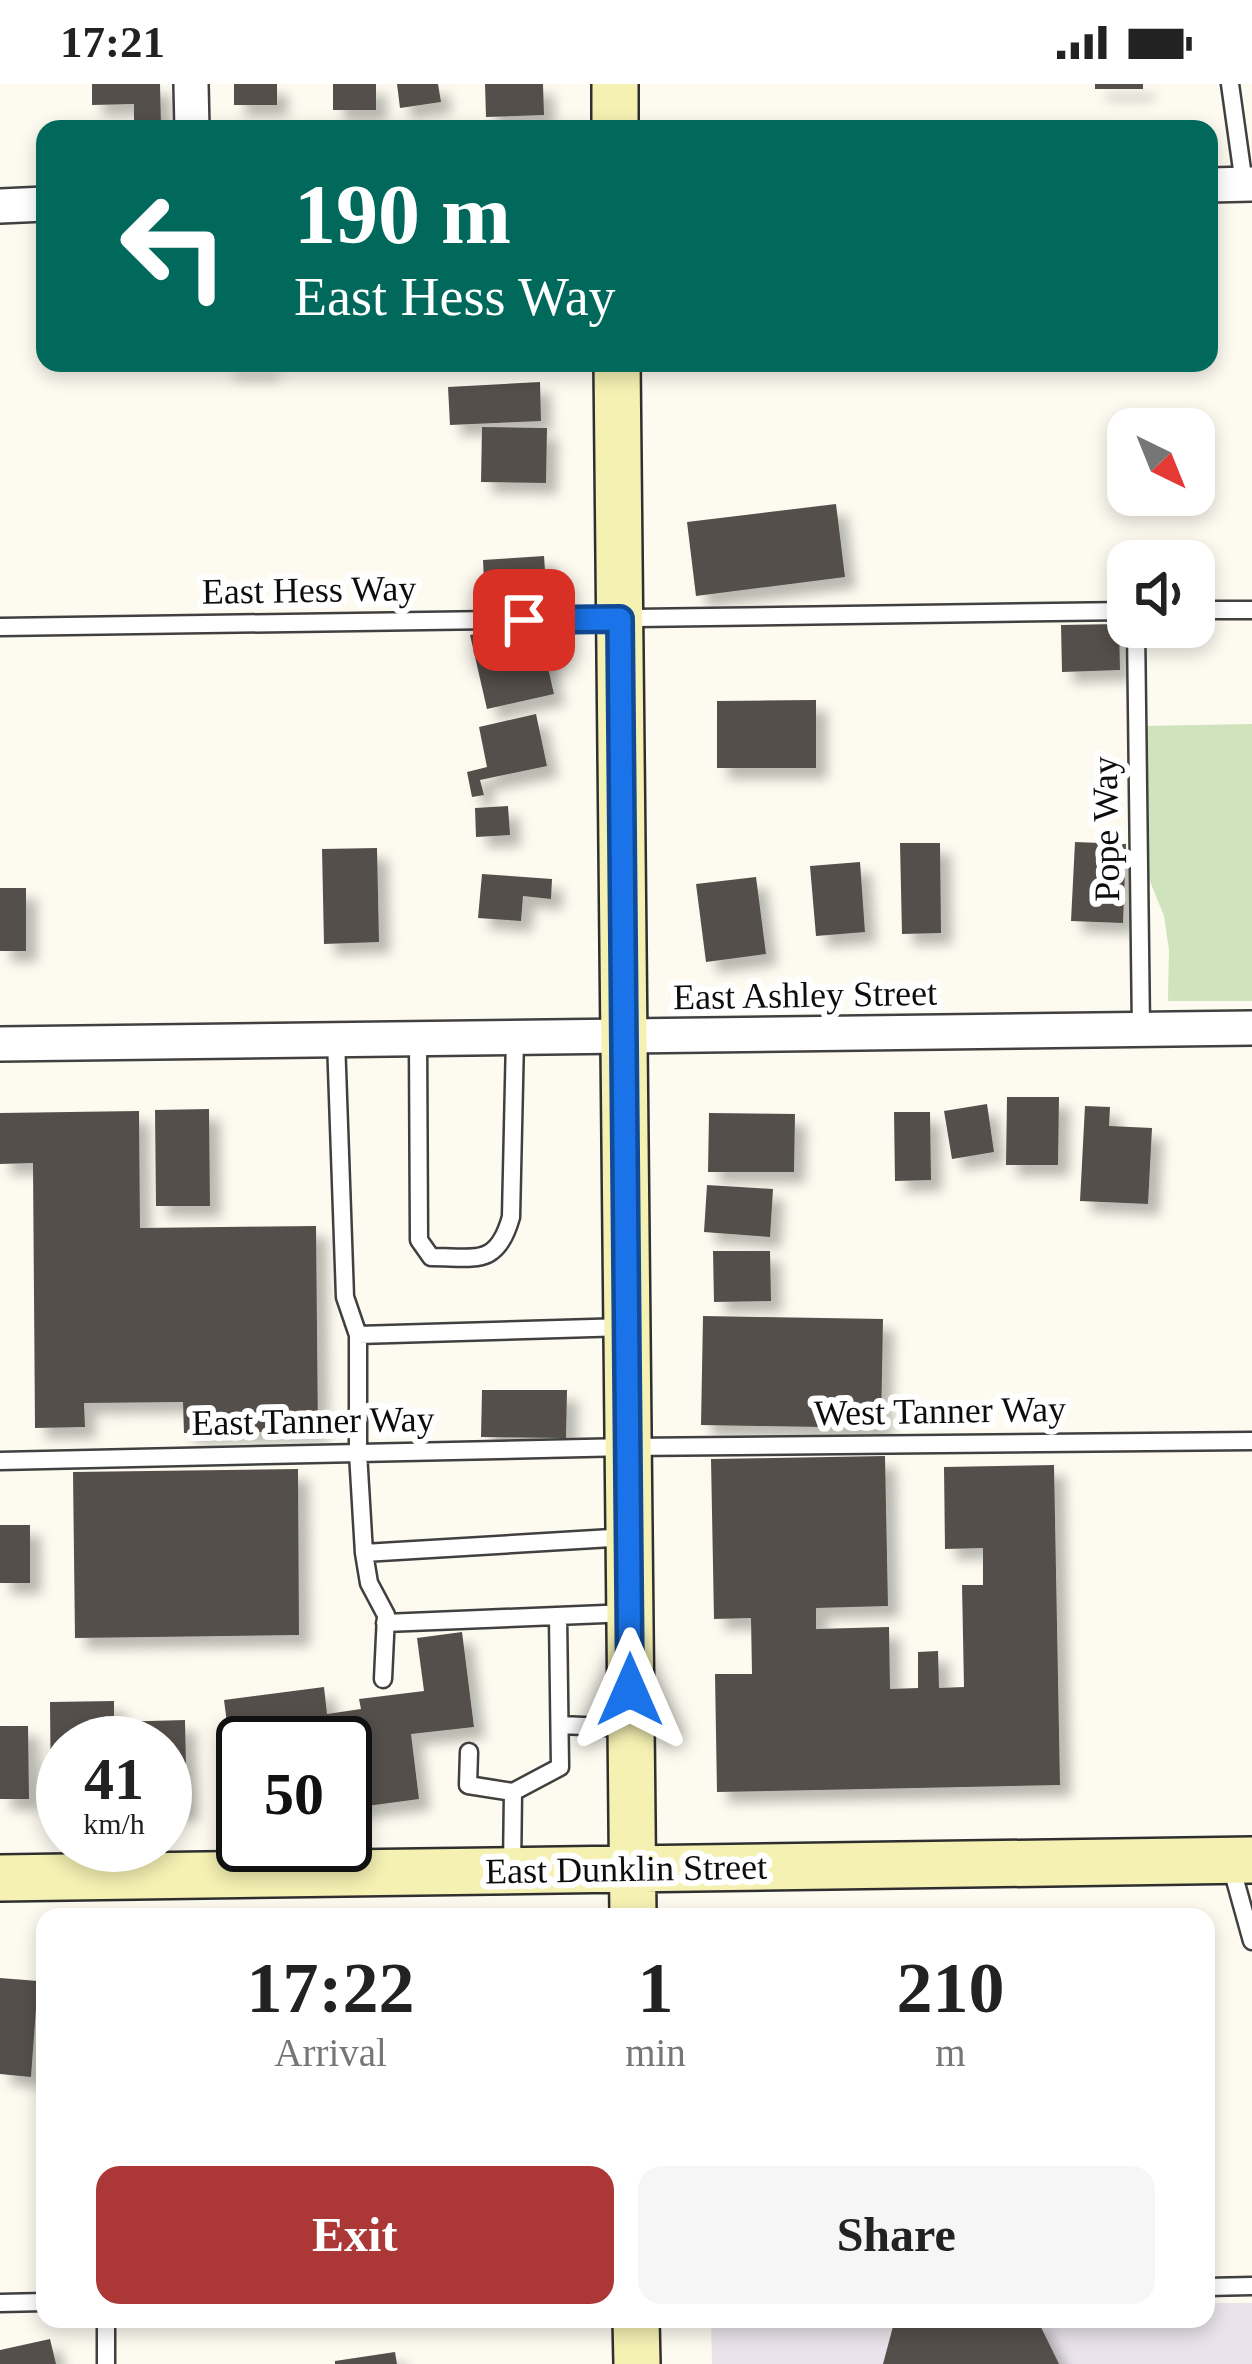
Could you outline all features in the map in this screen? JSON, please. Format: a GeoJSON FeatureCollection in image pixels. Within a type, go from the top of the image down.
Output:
{"type":"FeatureCollection","features":[{"type":"Feature","properties":{"kind":"main road"},"geometry":{"type":"LineString","coordinates":[[614,84],[615,120]]}},
{"type":"Feature","properties":{"kind":"main road"},"geometry":{"type":"LineString","coordinates":[[617,372],[633,1908]]}},
{"type":"Feature","properties":{"kind":"main road","name":"East Dunklin Street"},"geometry":{"type":"LineString","coordinates":[[0,1878],[1241,1860]]}},
{"type":"Feature","properties":{"kind":"main road"},"geometry":{"type":"LineString","coordinates":[[636,2328],[637,2364]]}},
{"type":"Feature","properties":{"kind":"street"},"geometry":{"type":"LineString","coordinates":[[191,84],[192,120]]}},
{"type":"Feature","properties":{"kind":"street"},"geometry":{"type":"LineString","coordinates":[[1218,185],[1248,184]]}},
{"type":"Feature","properties":{"kind":"street"},"geometry":{"type":"LineString","coordinates":[[0,206],[36,204]]}},
{"type":"Feature","properties":{"kind":"street","name":"East Ashley Street"},"geometry":{"type":"LineString","coordinates":[[0,1044],[1252,1028]]}},
{"type":"Feature","properties":{"kind":"lane"},"geometry":{"type":"LineString","coordinates":[[1230,84],[1248,184]]}},
{"type":"Feature","properties":{"kind":"lane"},"geometry":{"type":"LineString","coordinates":[[1215,610],[1252,610]]}},
{"type":"Feature","properties":{"kind":"lane","name":"East Hess Way"},"geometry":{"type":"LineString","coordinates":[[0,627],[1107,611]]}},
{"type":"Feature","properties":{"kind":"lane","name":"Pope Way"},"geometry":{"type":"LineString","coordinates":[[1136,648],[1141,1029]]}},
{"type":"Feature","properties":{"kind":"lane"},"geometry":{"type":"LineString","coordinates":[[418,1039],[419,1240],[430,1257],[485,1257],[503,1244],[511,1216],[514,1038]]}},
{"type":"Feature","properties":{"kind":"lane"},"geometry":{"type":"LineString","coordinates":[[336,1040],[345,1297],[358,1335],[364,1553],[369,1583],[386,1616],[383,1679]]}},
{"type":"Feature","properties":{"kind":"lane"},"geometry":{"type":"LineString","coordinates":[[358,1335],[627,1327]]}},
{"type":"Feature","properties":{"kind":"lane","name":"West Tanner Way"},"geometry":{"type":"LineString","coordinates":[[628,1447],[1252,1441]]}},
{"type":"Feature","properties":{"kind":"lane","name":"East Tanner Way"},"geometry":{"type":"LineString","coordinates":[[0,1461],[628,1447]]}},
{"type":"Feature","properties":{"kind":"lane"},"geometry":{"type":"LineString","coordinates":[[364,1553],[628,1537]]}},
{"type":"Feature","properties":{"kind":"lane"},"geometry":{"type":"LineString","coordinates":[[385,1623],[629,1613]]}},
{"type":"Feature","properties":{"kind":"lane"},"geometry":{"type":"LineString","coordinates":[[469,1752],[468,1785],[513,1792],[560,1767],[559,1616]]}},
{"type":"Feature","properties":{"kind":"lane"},"geometry":{"type":"LineString","coordinates":[[560,1725],[630,1728]]}},
{"type":"Feature","properties":{"kind":"lane"},"geometry":{"type":"LineString","coordinates":[[512,1870],[513,1792]]}},
{"type":"Feature","properties":{"kind":"lane"},"geometry":{"type":"LineString","coordinates":[[1241,1860],[1252,1940]]}},
{"type":"Feature","properties":{"kind":"lane"},"geometry":{"type":"LineString","coordinates":[[1215,2287],[1252,2286]]}},
{"type":"Feature","properties":{"kind":"lane"},"geometry":{"type":"LineString","coordinates":[[0,2303],[36,2302]]}},
{"type":"Feature","properties":{"kind":"lane"},"geometry":{"type":"LineString","coordinates":[[106,2328],[106,2364]]}},
{"type":"Feature","properties":{"kind":"shaded area"},"geometry":{"type":"Polygon","coordinates":[[[1215,2303],[1252,2303],[1252,2364],[712,2364],[711,2328],[1215,2328],[1215,2303]]]}},
{"type":"Feature","properties":{"kind":"green space"},"geometry":{"type":"Polygon","coordinates":[[[1252,724],[1252,1001],[1168,1001],[1164,916],[1145,869],[1142,726],[1252,724]]]}},
{"type":"Feature","properties":{"kind":"building"},"geometry":{"type":"Polygon","coordinates":[[[92,84],[160,84],[161,120],[134,120],[134,104],[92,105],[92,84]]]}},
{"type":"Feature","properties":{"kind":"building"},"geometry":{"type":"Polygon","coordinates":[[[234,84],[277,84],[277,105],[234,105],[234,84]]]}},
{"type":"Feature","properties":{"kind":"building"},"geometry":{"type":"Polygon","coordinates":[[[333,84],[376,84],[376,110],[333,110],[333,84]]]}},
{"type":"Feature","properties":{"kind":"building"},"geometry":{"type":"Polygon","coordinates":[[[397,84],[438,84],[441,102],[400,108],[397,84]]]}},
{"type":"Feature","properties":{"kind":"building"},"geometry":{"type":"Polygon","coordinates":[[[485,84],[543,84],[544,115],[486,117],[485,84]]]}},
{"type":"Feature","properties":{"kind":"building"},"geometry":{"type":"Polygon","coordinates":[[[1095,84],[1143,84],[1143,89],[1095,89],[1095,84]]]}},
{"type":"Feature","properties":{"kind":"building"},"geometry":{"type":"Polygon","coordinates":[[[540,382],[541,421],[450,425],[448,387],[540,382]]]}},
{"type":"Feature","properties":{"kind":"building"},"geometry":{"type":"Polygon","coordinates":[[[482,427],[547,428],[546,483],[481,482],[482,427]]]}},
{"type":"Feature","properties":{"kind":"building"},"geometry":{"type":"Polygon","coordinates":[[[836,504],[845,577],[696,596],[687,522],[836,504]]]}},
{"type":"Feature","properties":{"kind":"building"},"geometry":{"type":"Polygon","coordinates":[[[544,556],[547,598],[485,601],[483,560],[544,556]]]}},
{"type":"Feature","properties":{"kind":"building"},"geometry":{"type":"Polygon","coordinates":[[[537,620],[554,694],[487,709],[470,635],[537,620]]]}},
{"type":"Feature","properties":{"kind":"building"},"geometry":{"type":"Polygon","coordinates":[[[1107,624],[1107,648],[1120,648],[1120,670],[1062,672],[1061,625],[1107,624]]]}},
{"type":"Feature","properties":{"kind":"building"},"geometry":{"type":"Polygon","coordinates":[[[816,700],[816,768],[717,768],[717,701],[816,700]]]}},
{"type":"Feature","properties":{"kind":"building"},"geometry":{"type":"Polygon","coordinates":[[[536,714],[547,766],[480,780],[484,795],[472,797],[467,772],[487,767],[479,727],[536,714]]]}},
{"type":"Feature","properties":{"kind":"building"},"geometry":{"type":"Polygon","coordinates":[[[508,806],[510,835],[476,837],[475,808],[508,806]]]}},
{"type":"Feature","properties":{"kind":"building"},"geometry":{"type":"Polygon","coordinates":[[[1075,842],[1126,844],[1123,923],[1071,921],[1075,842]]]}},
{"type":"Feature","properties":{"kind":"building"},"geometry":{"type":"Polygon","coordinates":[[[900,843],[940,843],[941,933],[902,934],[900,843]]]}},
{"type":"Feature","properties":{"kind":"building"},"geometry":{"type":"Polygon","coordinates":[[[377,848],[379,942],[324,944],[322,849],[377,848]]]}},
{"type":"Feature","properties":{"kind":"building"},"geometry":{"type":"Polygon","coordinates":[[[860,862],[865,932],[816,936],[810,866],[860,862]]]}},
{"type":"Feature","properties":{"kind":"building"},"geometry":{"type":"Polygon","coordinates":[[[482,874],[552,879],[551,899],[523,896],[521,921],[478,918],[482,874]]]}},
{"type":"Feature","properties":{"kind":"building"},"geometry":{"type":"Polygon","coordinates":[[[756,877],[766,954],[706,962],[696,884],[756,877]]]}},
{"type":"Feature","properties":{"kind":"building"},"geometry":{"type":"Polygon","coordinates":[[[0,888],[26,888],[26,951],[0,951],[0,888]]]}},
{"type":"Feature","properties":{"kind":"building"},"geometry":{"type":"Polygon","coordinates":[[[1007,1097],[1059,1097],[1058,1165],[1006,1165],[1007,1097]]]}},
{"type":"Feature","properties":{"kind":"building"},"geometry":{"type":"Polygon","coordinates":[[[987,1104],[994,1152],[952,1159],[944,1111],[987,1104]]]}},
{"type":"Feature","properties":{"kind":"building"},"geometry":{"type":"Polygon","coordinates":[[[1085,1106],[1110,1107],[1109,1126],[1152,1128],[1148,1204],[1080,1201],[1085,1106]]]}},
{"type":"Feature","properties":{"kind":"building"},"geometry":{"type":"Polygon","coordinates":[[[209,1109],[210,1206],[156,1206],[155,1110],[209,1109]]]}},
{"type":"Feature","properties":{"kind":"building"},"geometry":{"type":"Polygon","coordinates":[[[139,1111],[140,1228],[316,1226],[318,1431],[184,1433],[183,1402],[84,1403],[85,1427],[35,1428],[33,1163],[0,1164],[0,1113],[139,1111]]]}},
{"type":"Feature","properties":{"kind":"building"},"geometry":{"type":"Polygon","coordinates":[[[894,1112],[930,1112],[931,1180],[895,1181],[894,1112]]]}},
{"type":"Feature","properties":{"kind":"building"},"geometry":{"type":"Polygon","coordinates":[[[709,1113],[795,1114],[794,1172],[708,1172],[709,1113]]]}},
{"type":"Feature","properties":{"kind":"building"},"geometry":{"type":"Polygon","coordinates":[[[707,1185],[773,1189],[770,1237],[704,1232],[707,1185]]]}},
{"type":"Feature","properties":{"kind":"building"},"geometry":{"type":"Polygon","coordinates":[[[713,1251],[770,1251],[771,1301],[714,1302],[713,1251]]]}},
{"type":"Feature","properties":{"kind":"building"},"geometry":{"type":"Polygon","coordinates":[[[703,1316],[883,1319],[881,1428],[701,1425],[703,1316]]]}},
{"type":"Feature","properties":{"kind":"building"},"geometry":{"type":"Polygon","coordinates":[[[482,1390],[567,1390],[566,1438],[481,1437],[482,1390]]]}},
{"type":"Feature","properties":{"kind":"building"},"geometry":{"type":"Polygon","coordinates":[[[885,1456],[888,1606],[816,1608],[816,1629],[889,1627],[890,1689],[918,1688],[918,1652],[938,1651],[939,1688],[964,1687],[962,1585],[983,1585],[983,1548],[945,1549],[944,1467],[1054,1465],[1060,1785],[717,1792],[715,1674],[752,1674],[751,1618],[714,1619],[711,1459],[885,1456]]]}},
{"type":"Feature","properties":{"kind":"building"},"geometry":{"type":"Polygon","coordinates":[[[298,1469],[299,1635],[75,1638],[73,1472],[298,1469]]]}},
{"type":"Feature","properties":{"kind":"building"},"geometry":{"type":"Polygon","coordinates":[[[0,1525],[30,1525],[30,1583],[0,1583],[0,1525]]]}},
{"type":"Feature","properties":{"kind":"building"},"geometry":{"type":"Polygon","coordinates":[[[462,1632],[474,1727],[411,1734],[419,1799],[372,1805],[372,1716],[226,1716],[224,1700],[324,1687],[327,1714],[361,1709],[359,1699],[424,1691],[417,1638],[462,1632]]]}},
{"type":"Feature","properties":{"kind":"building"},"geometry":{"type":"Polygon","coordinates":[[[114,1701],[114,1716],[50,1716],[50,1702],[114,1701]]]}},
{"type":"Feature","properties":{"kind":"building"},"geometry":{"type":"Polygon","coordinates":[[[0,1726],[28,1726],[29,1799],[0,1799],[0,1726]]]}},
{"type":"Feature","properties":{"kind":"building"},"geometry":{"type":"Polygon","coordinates":[[[0,1978],[36,1981],[31,2077],[0,2074],[0,1978]]]}},
{"type":"Feature","properties":{"kind":"building"},"geometry":{"type":"Polygon","coordinates":[[[893,2328],[1041,2328],[1059,2364],[883,2364],[893,2328]]]}},
{"type":"Feature","properties":{"kind":"building"},"geometry":{"type":"Polygon","coordinates":[[[50,2339],[56,2364],[0,2364],[0,2350],[50,2339]]]}},
{"type":"Feature","properties":{"kind":"building"},"geometry":{"type":"Polygon","coordinates":[[[395,2352],[397,2364],[335,2364],[335,2361],[395,2352]]]}},
{"type":"Feature","properties":{"kind":"route"},"geometry":{"type":"LineString","coordinates":[[524,620],[620,619],[630,1690]]}}]}
